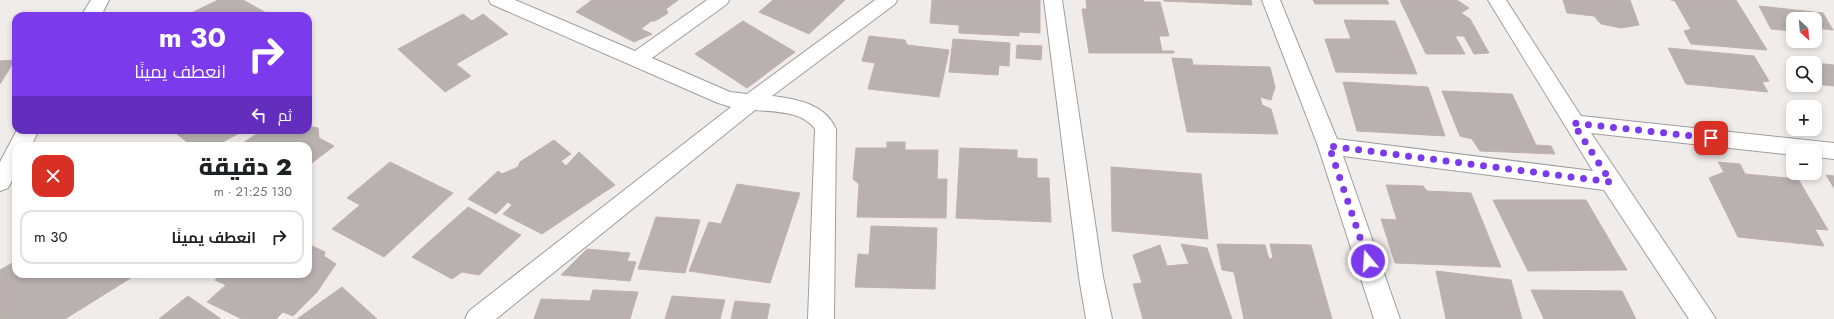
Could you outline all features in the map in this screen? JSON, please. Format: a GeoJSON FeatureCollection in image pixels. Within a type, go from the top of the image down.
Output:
{"type":"FeatureCollection","features":[{"type":"Feature","properties":{"kind":"street"},"geometry":{"type":"LineString","coordinates":[[93,12],[100,0]]}},
{"type":"Feature","properties":{"kind":"street"},"geometry":{"type":"LineString","coordinates":[[498,0],[735,102],[753,101],[782,104],[806,110],[818,118],[825,127],[826,145],[821,319]]}},
{"type":"Feature","properties":{"kind":"street"},"geometry":{"type":"LineString","coordinates":[[636,60],[720,0]]}},
{"type":"Feature","properties":{"kind":"street"},"geometry":{"type":"LineString","coordinates":[[478,319],[753,101],[888,0]]}},
{"type":"Feature","properties":{"kind":"street"},"geometry":{"type":"LineString","coordinates":[[1053,0],[1091,277],[1099,319]]}},
{"type":"Feature","properties":{"kind":"street"},"geometry":{"type":"LineString","coordinates":[[1271,0],[1329,146],[1387,319]]}},
{"type":"Feature","properties":{"kind":"street"},"geometry":{"type":"LineString","coordinates":[[1497,0],[1611,182],[1703,319]]}},
{"type":"Feature","properties":{"kind":"street"},"geometry":{"type":"LineString","coordinates":[[1573,123],[1834,151]]}},
{"type":"Feature","properties":{"kind":"street"},"geometry":{"type":"LineString","coordinates":[[1329,146],[1611,182]]}},
{"type":"Feature","properties":{"kind":"street"},"geometry":{"type":"LineString","coordinates":[[0,182],[12,160]]}},
{"type":"Feature","properties":{"kind":"building"},"geometry":{"type":"Polygon","coordinates":[[[218,0],[243,0],[265,12],[193,12],[218,0]]]}},
{"type":"Feature","properties":{"kind":"building"},"geometry":{"type":"Polygon","coordinates":[[[592,0],[678,0],[666,9],[668,13],[655,21],[651,21],[641,29],[652,34],[634,42],[576,12],[592,0]]]}},
{"type":"Feature","properties":{"kind":"building"},"geometry":{"type":"Polygon","coordinates":[[[773,0],[845,0],[809,34],[759,12],[773,0]]]}},
{"type":"Feature","properties":{"kind":"building"},"geometry":{"type":"Polygon","coordinates":[[[932,0],[1040,0],[1040,33],[1019,32],[1019,36],[959,33],[959,25],[930,23],[932,0]]]}},
{"type":"Feature","properties":{"kind":"building"},"geometry":{"type":"Polygon","coordinates":[[[1086,0],[1143,0],[1145,2],[1160,2],[1169,36],[1159,36],[1162,51],[1174,51],[1174,53],[1089,53],[1082,9],[1087,9],[1086,0]]]}},
{"type":"Feature","properties":{"kind":"building"},"geometry":{"type":"Polygon","coordinates":[[[1163,0],[1251,0],[1252,5],[1164,1],[1163,0]]]}},
{"type":"Feature","properties":{"kind":"building"},"geometry":{"type":"Polygon","coordinates":[[[1313,0],[1387,0],[1389,4],[1315,4],[1313,0]]]}},
{"type":"Feature","properties":{"kind":"building"},"geometry":{"type":"Polygon","coordinates":[[[1400,0],[1457,0],[1469,8],[1461,13],[1470,19],[1489,53],[1474,54],[1464,36],[1455,36],[1465,54],[1426,54],[1400,0]]]}},
{"type":"Feature","properties":{"kind":"building"},"geometry":{"type":"Polygon","coordinates":[[[1563,0],[1630,0],[1639,25],[1621,28],[1601,24],[1594,16],[1567,13],[1563,0]]]}},
{"type":"Feature","properties":{"kind":"building"},"geometry":{"type":"Polygon","coordinates":[[[1671,0],[1736,0],[1767,50],[1691,44],[1684,31],[1691,29],[1675,1],[1671,0]]]}},
{"type":"Feature","properties":{"kind":"building"},"geometry":{"type":"Polygon","coordinates":[[[1759,6],[1814,12],[1786,12],[1786,30],[1771,29],[1759,6]]]}},
{"type":"Feature","properties":{"kind":"building"},"geometry":{"type":"Polygon","coordinates":[[[1822,13],[1823,13],[1833,30],[1822,29],[1822,13]]]}},
{"type":"Feature","properties":{"kind":"building"},"geometry":{"type":"Polygon","coordinates":[[[463,14],[472,21],[483,14],[508,34],[456,64],[471,76],[445,92],[398,49],[463,14]]]}},
{"type":"Feature","properties":{"kind":"building"},"geometry":{"type":"Polygon","coordinates":[[[1344,20],[1395,21],[1417,74],[1336,72],[1325,39],[1351,39],[1344,20]]]}},
{"type":"Feature","properties":{"kind":"building"},"geometry":{"type":"Polygon","coordinates":[[[743,21],[795,52],[747,88],[695,54],[743,21]]]}},
{"type":"Feature","properties":{"kind":"building"},"geometry":{"type":"Polygon","coordinates":[[[869,36],[905,40],[907,45],[949,50],[939,97],[868,89],[875,63],[862,61],[869,36]]]}},
{"type":"Feature","properties":{"kind":"building"},"geometry":{"type":"Polygon","coordinates":[[[953,39],[1010,43],[1009,66],[999,65],[998,75],[949,72],[953,39]]]}},
{"type":"Feature","properties":{"kind":"building"},"geometry":{"type":"Polygon","coordinates":[[[1017,45],[1042,46],[1041,60],[1016,58],[1017,45]]]}},
{"type":"Feature","properties":{"kind":"building"},"geometry":{"type":"Polygon","coordinates":[[[1668,48],[1754,56],[1769,81],[1762,82],[1768,92],[1686,84],[1668,48]]]}},
{"type":"Feature","properties":{"kind":"building"},"geometry":{"type":"Polygon","coordinates":[[[1172,58],[1192,59],[1193,65],[1270,67],[1275,87],[1271,100],[1260,97],[1262,105],[1271,109],[1278,134],[1187,132],[1172,58]]]}},
{"type":"Feature","properties":{"kind":"building"},"geometry":{"type":"Polygon","coordinates":[[[12,60],[12,65],[0,84],[0,61],[12,60]]]}},
{"type":"Feature","properties":{"kind":"building"},"geometry":{"type":"Polygon","coordinates":[[[1822,64],[1834,65],[1834,86],[1822,85],[1822,64]]]}},
{"type":"Feature","properties":{"kind":"building"},"geometry":{"type":"Polygon","coordinates":[[[1343,82],[1428,87],[1445,136],[1357,131],[1343,82]]]}},
{"type":"Feature","properties":{"kind":"building"},"geometry":{"type":"Polygon","coordinates":[[[1442,91],[1512,94],[1536,145],[1551,146],[1555,154],[1480,151],[1472,139],[1460,136],[1442,91]]]}},
{"type":"Feature","properties":{"kind":"building"},"geometry":{"type":"Polygon","coordinates":[[[312,127],[318,128],[319,138],[334,146],[312,163],[312,142],[244,142],[257,134],[312,134],[312,127]]]}},
{"type":"Feature","properties":{"kind":"building"},"geometry":{"type":"Polygon","coordinates":[[[177,134],[238,134],[222,142],[187,142],[177,134]]]}},
{"type":"Feature","properties":{"kind":"building"},"geometry":{"type":"Polygon","coordinates":[[[554,140],[571,154],[561,161],[566,166],[579,152],[615,185],[542,234],[503,214],[512,205],[508,202],[496,214],[468,199],[498,171],[502,174],[518,167],[520,162],[554,140]]]}},
{"type":"Feature","properties":{"kind":"building"},"geometry":{"type":"Polygon","coordinates":[[[887,142],[905,142],[905,150],[938,150],[937,179],[947,179],[946,218],[857,217],[859,184],[853,179],[856,148],[887,148],[887,142]]]}},
{"type":"Feature","properties":{"kind":"building"},"geometry":{"type":"Polygon","coordinates":[[[960,148],[1017,150],[1017,158],[1037,159],[1037,178],[1049,178],[1051,222],[956,218],[960,148]]]}},
{"type":"Feature","properties":{"kind":"building"},"geometry":{"type":"Polygon","coordinates":[[[390,162],[453,193],[384,257],[332,229],[360,205],[347,198],[390,162]]]}},
{"type":"Feature","properties":{"kind":"building"},"geometry":{"type":"Polygon","coordinates":[[[1718,162],[1740,164],[1745,174],[1786,178],[1786,180],[1799,180],[1828,230],[1815,229],[1824,246],[1738,237],[1709,178],[1724,172],[1718,162]]]}},
{"type":"Feature","properties":{"kind":"building"},"geometry":{"type":"Polygon","coordinates":[[[1111,167],[1201,174],[1208,239],[1112,231],[1111,167]]]}},
{"type":"Feature","properties":{"kind":"building"},"geometry":{"type":"Polygon","coordinates":[[[1826,175],[1834,176],[1834,188],[1826,175]]]}},
{"type":"Feature","properties":{"kind":"building"},"geometry":{"type":"Polygon","coordinates":[[[737,184],[800,193],[770,283],[689,271],[709,222],[721,224],[737,184]]]}},
{"type":"Feature","properties":{"kind":"building"},"geometry":{"type":"Polygon","coordinates":[[[1386,185],[1423,186],[1427,191],[1471,193],[1501,267],[1395,263],[1381,219],[1397,220],[1386,185]]]}},
{"type":"Feature","properties":{"kind":"building"},"geometry":{"type":"Polygon","coordinates":[[[1493,200],[1586,200],[1627,270],[1528,271],[1493,200]]]}},
{"type":"Feature","properties":{"kind":"building"},"geometry":{"type":"Polygon","coordinates":[[[468,207],[521,235],[479,275],[462,272],[452,279],[412,257],[468,207]]]}},
{"type":"Feature","properties":{"kind":"building"},"geometry":{"type":"Polygon","coordinates":[[[656,217],[700,220],[685,273],[638,269],[656,217]]]}},
{"type":"Feature","properties":{"kind":"building"},"geometry":{"type":"Polygon","coordinates":[[[871,226],[937,228],[935,289],[855,287],[858,254],[869,255],[871,226]]]}},
{"type":"Feature","properties":{"kind":"building"},"geometry":{"type":"Polygon","coordinates":[[[1181,244],[1207,248],[1232,319],[1143,319],[1133,284],[1142,283],[1133,255],[1160,245],[1167,266],[1189,264],[1181,244]]]}},
{"type":"Feature","properties":{"kind":"building"},"geometry":{"type":"Polygon","coordinates":[[[1217,244],[1265,245],[1269,259],[1273,258],[1270,244],[1311,245],[1332,319],[1244,319],[1234,272],[1222,270],[1217,244]]]}},
{"type":"Feature","properties":{"kind":"building"},"geometry":{"type":"Polygon","coordinates":[[[312,246],[325,252],[324,256],[336,264],[317,292],[293,316],[283,312],[276,319],[242,319],[207,302],[226,285],[215,280],[217,278],[312,278],[312,246]]]}},
{"type":"Feature","properties":{"kind":"building"},"geometry":{"type":"Polygon","coordinates":[[[587,249],[630,253],[627,261],[636,262],[630,281],[561,275],[587,249]]]}},
{"type":"Feature","properties":{"kind":"building"},"geometry":{"type":"Polygon","coordinates":[[[12,263],[12,278],[131,278],[65,319],[0,319],[0,270],[12,263]]]}},
{"type":"Feature","properties":{"kind":"building"},"geometry":{"type":"Polygon","coordinates":[[[1436,271],[1511,280],[1522,319],[1446,319],[1436,271]]]}},
{"type":"Feature","properties":{"kind":"building"},"geometry":{"type":"Polygon","coordinates":[[[342,287],[377,319],[297,319],[342,287]]]}},
{"type":"Feature","properties":{"kind":"building"},"geometry":{"type":"Polygon","coordinates":[[[593,290],[638,292],[630,319],[534,319],[541,299],[590,301],[593,290]]]}},
{"type":"Feature","properties":{"kind":"building"},"geometry":{"type":"Polygon","coordinates":[[[1531,290],[1622,291],[1636,319],[1544,319],[1531,290]]]}},
{"type":"Feature","properties":{"kind":"building"},"geometry":{"type":"Polygon","coordinates":[[[188,296],[221,319],[159,319],[188,296]]]}},
{"type":"Feature","properties":{"kind":"building"},"geometry":{"type":"Polygon","coordinates":[[[672,296],[725,300],[720,319],[665,319],[672,296]]]}},
{"type":"Feature","properties":{"kind":"building"},"geometry":{"type":"Polygon","coordinates":[[[735,301],[770,304],[767,319],[731,319],[735,301]]]}},
{"type":"Feature","properties":{"kind":"route"},"geometry":{"type":"LineString","coordinates":[[1368,261],[1329,146],[1611,182],[1573,123],[1711,138]]}}]}
